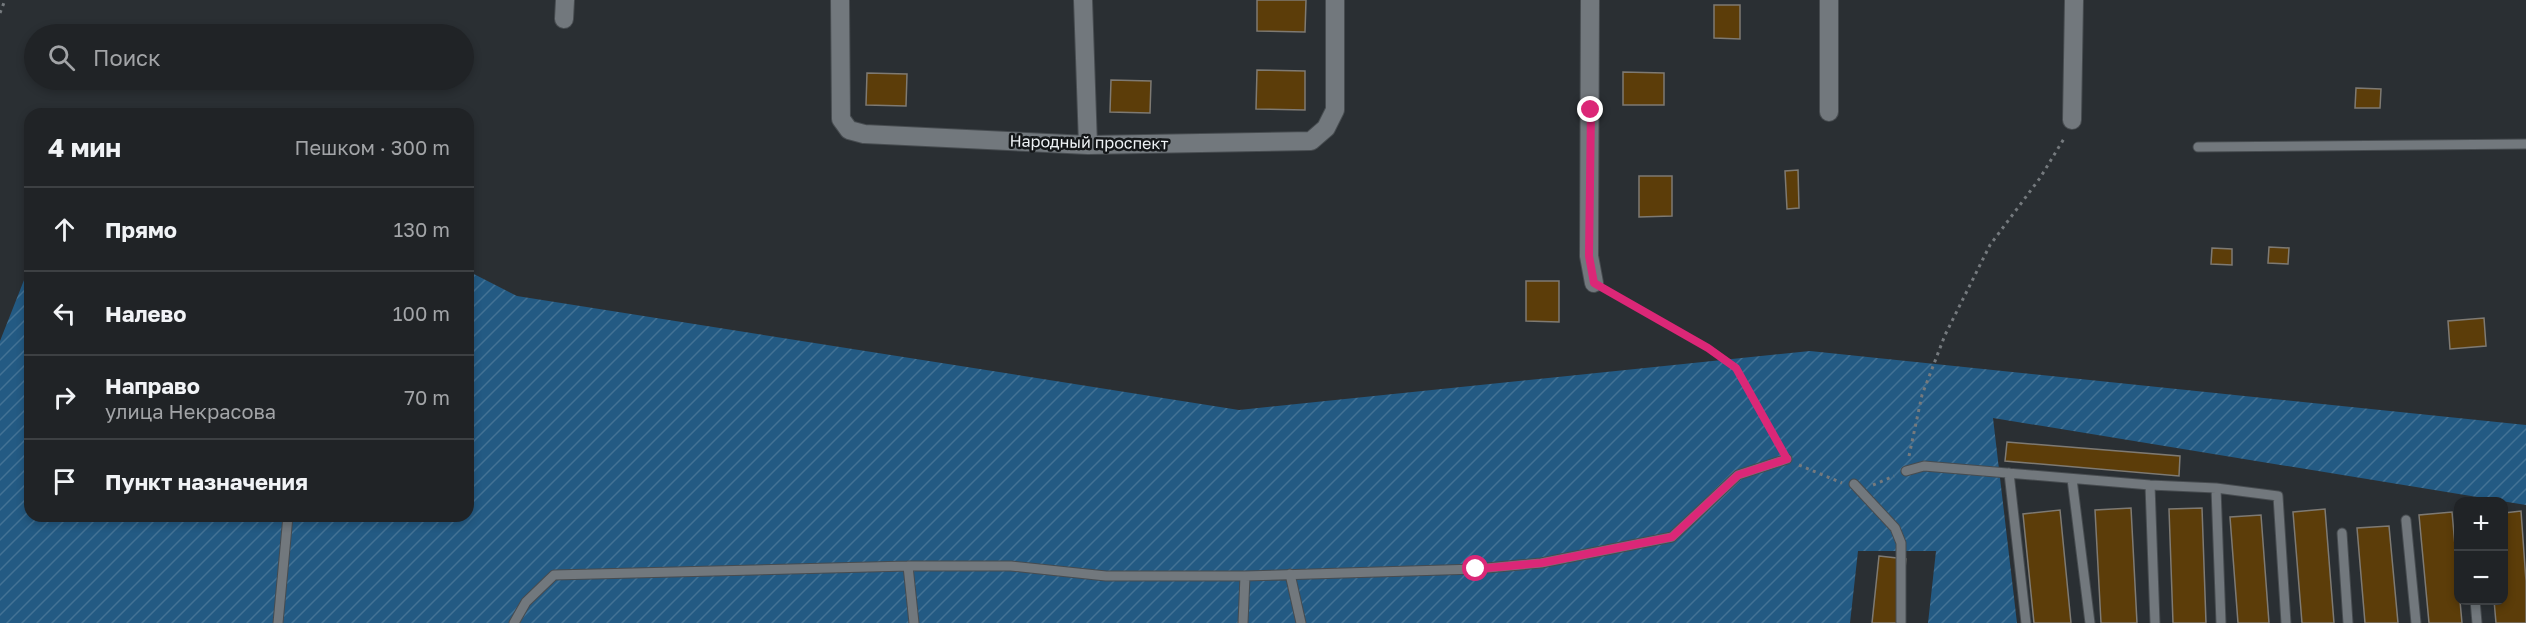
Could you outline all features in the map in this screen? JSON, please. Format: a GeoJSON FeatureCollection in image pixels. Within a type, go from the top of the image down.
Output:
{"type":"FeatureCollection","features":[{"type":"Feature","properties":{"kind":"street"},"geometry":{"type":"LineString","coordinates":[[564,19],[565,0]]}},
{"type":"Feature","properties":{"kind":"street","name":"Народный проспект"},"geometry":{"type":"LineString","coordinates":[[840,0],[841,119],[849,130],[864,134],[1088,145],[1311,141],[1326,128],[1335,110],[1335,0]]}},
{"type":"Feature","properties":{"kind":"street"},"geometry":{"type":"LineString","coordinates":[[1083,0],[1088,145]]}},
{"type":"Feature","properties":{"kind":"street"},"geometry":{"type":"LineString","coordinates":[[1590,0],[1589,256],[1594,283]]}},
{"type":"Feature","properties":{"kind":"street"},"geometry":{"type":"LineString","coordinates":[[1829,0],[1829,112]]}},
{"type":"Feature","properties":{"kind":"street"},"geometry":{"type":"LineString","coordinates":[[2072,120],[2074,0]]}},
{"type":"Feature","properties":{"kind":"lane"},"geometry":{"type":"LineString","coordinates":[[2198,147],[2526,144]]}},
{"type":"Feature","properties":{"kind":"lane"},"geometry":{"type":"LineString","coordinates":[[514,623],[526,602],[554,575],[908,566],[1011,566],[1106,576],[1245,576],[1476,569],[1541,563],[1672,537],[1738,475],[1787,459]]}},
{"type":"Feature","properties":{"kind":"lane"},"geometry":{"type":"LineString","coordinates":[[1906,471],[1924,466],[2150,485],[2216,488],[2278,496],[2286,623]]}},
{"type":"Feature","properties":{"kind":"lane"},"geometry":{"type":"LineString","coordinates":[[2009,473],[2026,623]]}},
{"type":"Feature","properties":{"kind":"lane"},"geometry":{"type":"LineString","coordinates":[[2072,479],[2090,623]]}},
{"type":"Feature","properties":{"kind":"lane"},"geometry":{"type":"LineString","coordinates":[[1854,484],[1895,528],[1901,543],[1901,623]]}},
{"type":"Feature","properties":{"kind":"lane"},"geometry":{"type":"LineString","coordinates":[[2150,485],[2156,623]]}},
{"type":"Feature","properties":{"kind":"lane"},"geometry":{"type":"LineString","coordinates":[[2216,488],[2221,623]]}},
{"type":"Feature","properties":{"kind":"lane"},"geometry":{"type":"LineString","coordinates":[[2406,520],[2416,623]]}},
{"type":"Feature","properties":{"kind":"lane"},"geometry":{"type":"LineString","coordinates":[[278,623],[287,522]]}},
{"type":"Feature","properties":{"kind":"lane"},"geometry":{"type":"LineString","coordinates":[[2342,533],[2348,623]]}},
{"type":"Feature","properties":{"kind":"lane"},"geometry":{"type":"LineString","coordinates":[[908,566],[914,623]]}},
{"type":"Feature","properties":{"kind":"lane"},"geometry":{"type":"LineString","coordinates":[[1290,574],[1301,623]]}},
{"type":"Feature","properties":{"kind":"lane"},"geometry":{"type":"LineString","coordinates":[[1243,623],[1245,576]]}},
{"type":"Feature","properties":{"kind":"lane"},"geometry":{"type":"LineString","coordinates":[[2475,605],[2477,623]]}},
{"type":"Feature","properties":{"kind":"path"},"geometry":{"type":"LineString","coordinates":[[0,13],[5,0]]}},
{"type":"Feature","properties":{"kind":"path"},"geometry":{"type":"LineString","coordinates":[[1594,283],[1708,348],[1736,368],[1787,459],[1842,483],[1877,485],[1906,471],[1922,395],[1945,335],[1990,245],[2040,178],[2062,142],[2072,120]]}},
{"type":"Feature","properties":{"kind":"shaded area"},"geometry":{"type":"Polygon","coordinates":[[[474,274],[517,296],[1239,410],[1810,351],[2526,425],[2526,505],[2508,502],[2508,497],[2477,497],[1993,418],[2017,623],[1928,623],[1936,551],[1858,551],[1850,623],[0,623],[0,341],[24,280],[24,522],[474,522],[474,274]]]}},
{"type":"Feature","properties":{"kind":"building"},"geometry":{"type":"Polygon","coordinates":[[[1257,0],[1306,0],[1305,32],[1257,31],[1257,0]]]}},
{"type":"Feature","properties":{"kind":"building"},"geometry":{"type":"Polygon","coordinates":[[[1714,5],[1740,5],[1740,39],[1714,38],[1714,5]]]}},
{"type":"Feature","properties":{"kind":"building"},"geometry":{"type":"Polygon","coordinates":[[[1257,70],[1305,71],[1305,110],[1256,109],[1257,70]]]}},
{"type":"Feature","properties":{"kind":"building"},"geometry":{"type":"Polygon","coordinates":[[[1623,72],[1664,73],[1664,105],[1623,105],[1623,72]]]}},
{"type":"Feature","properties":{"kind":"building"},"geometry":{"type":"Polygon","coordinates":[[[867,73],[907,74],[906,106],[866,105],[867,73]]]}},
{"type":"Feature","properties":{"kind":"building"},"geometry":{"type":"Polygon","coordinates":[[[1111,80],[1151,81],[1150,113],[1110,112],[1111,80]]]}},
{"type":"Feature","properties":{"kind":"building"},"geometry":{"type":"Polygon","coordinates":[[[2356,88],[2381,89],[2380,108],[2355,108],[2356,88]]]}},
{"type":"Feature","properties":{"kind":"building"},"geometry":{"type":"Polygon","coordinates":[[[1798,170],[1799,208],[1787,209],[1785,171],[1798,170]]]}},
{"type":"Feature","properties":{"kind":"building"},"geometry":{"type":"Polygon","coordinates":[[[1639,176],[1672,176],[1672,216],[1639,217],[1639,176]]]}},
{"type":"Feature","properties":{"kind":"building"},"geometry":{"type":"Polygon","coordinates":[[[2269,247],[2289,248],[2288,264],[2268,263],[2269,247]]]}},
{"type":"Feature","properties":{"kind":"building"},"geometry":{"type":"Polygon","coordinates":[[[2212,248],[2232,249],[2232,265],[2211,264],[2212,248]]]}},
{"type":"Feature","properties":{"kind":"building"},"geometry":{"type":"Polygon","coordinates":[[[1526,281],[1559,281],[1559,322],[1526,321],[1526,281]]]}},
{"type":"Feature","properties":{"kind":"building"},"geometry":{"type":"Polygon","coordinates":[[[2484,318],[2486,346],[2450,349],[2448,321],[2484,318]]]}},
{"type":"Feature","properties":{"kind":"building"},"geometry":{"type":"Polygon","coordinates":[[[2007,442],[2180,456],[2179,476],[2005,461],[2007,442]]]}},
{"type":"Feature","properties":{"kind":"building"},"geometry":{"type":"Polygon","coordinates":[[[2131,508],[2137,623],[2101,623],[2095,510],[2131,508]]]}},
{"type":"Feature","properties":{"kind":"building"},"geometry":{"type":"Polygon","coordinates":[[[2202,508],[2206,623],[2173,623],[2169,509],[2202,508]]]}},
{"type":"Feature","properties":{"kind":"building"},"geometry":{"type":"Polygon","coordinates":[[[2325,509],[2334,623],[2302,623],[2293,512],[2325,509]]]}},
{"type":"Feature","properties":{"kind":"building"},"geometry":{"type":"Polygon","coordinates":[[[2060,510],[2071,623],[2034,623],[2023,514],[2060,510]]]}},
{"type":"Feature","properties":{"kind":"building"},"geometry":{"type":"Polygon","coordinates":[[[2521,511],[2526,581],[2526,623],[2496,623],[2494,605],[2508,605],[2508,513],[2521,511]]]}},
{"type":"Feature","properties":{"kind":"building"},"geometry":{"type":"Polygon","coordinates":[[[2452,512],[2454,605],[2460,605],[2462,623],[2429,623],[2419,515],[2452,512]]]}},
{"type":"Feature","properties":{"kind":"building"},"geometry":{"type":"Polygon","coordinates":[[[2261,515],[2269,623],[2238,623],[2230,517],[2261,515]]]}},
{"type":"Feature","properties":{"kind":"building"},"geometry":{"type":"Polygon","coordinates":[[[2389,526],[2398,623],[2365,623],[2357,528],[2389,526]]]}},
{"type":"Feature","properties":{"kind":"building"},"geometry":{"type":"Polygon","coordinates":[[[1879,556],[1906,559],[1899,623],[1872,623],[1879,556]]]}},
{"type":"Feature","properties":{"kind":"route"},"geometry":{"type":"LineString","coordinates":[[1476,569],[1541,563],[1672,537],[1738,475],[1787,459],[1736,368],[1708,348],[1594,283],[1589,256],[1591,110]]}}]}
